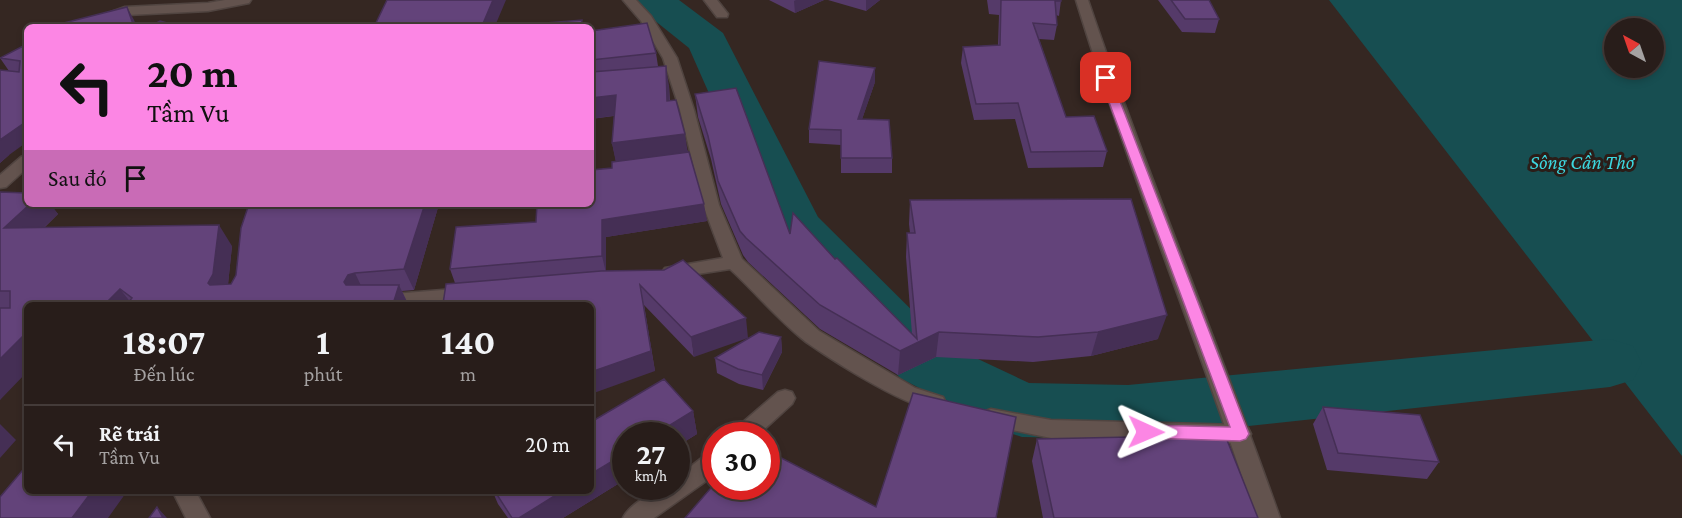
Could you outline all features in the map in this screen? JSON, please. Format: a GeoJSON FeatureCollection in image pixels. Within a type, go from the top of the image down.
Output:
{"type":"FeatureCollection","features":[{"type":"Feature","properties":{"kind":"street"},"geometry":{"type":"LineString","coordinates":[[91,24],[125,11],[208,7],[245,0]]}},
{"type":"Feature","properties":{"kind":"street"},"geometry":{"type":"LineString","coordinates":[[629,0],[646,19],[670,58],[671,78],[701,160],[711,205],[734,262],[812,336],[908,394],[955,410]]}},
{"type":"Feature","properties":{"kind":"street"},"geometry":{"type":"LineString","coordinates":[[710,0],[722,14]]}},
{"type":"Feature","properties":{"kind":"street"},"geometry":{"type":"LineString","coordinates":[[1082,0],[1106,78],[1240,433],[1268,518]]}},
{"type":"Feature","properties":{"kind":"street"},"geometry":{"type":"LineString","coordinates":[[679,163],[701,160]]}},
{"type":"Feature","properties":{"kind":"street"},"geometry":{"type":"LineString","coordinates":[[0,183],[24,163]]}},
{"type":"Feature","properties":{"kind":"street"},"geometry":{"type":"LineString","coordinates":[[654,274],[734,262]]}},
{"type":"Feature","properties":{"kind":"street"},"geometry":{"type":"LineString","coordinates":[[379,302],[483,294]]}},
{"type":"Feature","properties":{"kind":"street"},"geometry":{"type":"LineString","coordinates":[[758,422],[785,398]]}},
{"type":"Feature","properties":{"kind":"street"},"geometry":{"type":"LineString","coordinates":[[976,415],[1051,429],[1240,433]]}},
{"type":"Feature","properties":{"kind":"street"},"geometry":{"type":"LineString","coordinates":[[635,518],[702,472]]}},
{"type":"Feature","properties":{"kind":"street"},"geometry":{"type":"LineString","coordinates":[[185,494],[198,518]]}},
{"type":"Feature","properties":{"kind":"water","name":"Sông Cần Thơ"},"geometry":{"type":"Polygon","coordinates":[[[1329,0],[1682,0],[1682,456],[1329,0]]]}},
{"type":"Feature","properties":{"kind":"building"},"geometry":{"type":"Polygon","coordinates":[[[387,0],[493,0],[483,24],[375,24],[387,0]]]}},
{"type":"Feature","properties":{"kind":"building"},"geometry":{"type":"Polygon","coordinates":[[[1001,0],[1061,0],[1055,1],[1057,25],[1033,23],[1066,117],[1094,116],[1107,151],[1031,152],[1018,103],[976,104],[963,47],[1000,45],[1001,0]]]}},
{"type":"Feature","properties":{"kind":"building"},"geometry":{"type":"Polygon","coordinates":[[[1171,0],[1209,0],[1219,19],[1185,19],[1171,0]]]}},
{"type":"Feature","properties":{"kind":"building"},"geometry":{"type":"Polygon","coordinates":[[[127,7],[133,24],[60,24],[127,7]]]}},
{"type":"Feature","properties":{"kind":"building"},"geometry":{"type":"Polygon","coordinates":[[[582,20],[581,24],[533,24],[582,20]]]}},
{"type":"Feature","properties":{"kind":"building"},"geometry":{"type":"Polygon","coordinates":[[[160,21],[170,24],[154,24],[160,21]]]}},
{"type":"Feature","properties":{"kind":"building"},"geometry":{"type":"Polygon","coordinates":[[[647,23],[656,53],[594,60],[594,31],[647,23]]]}},
{"type":"Feature","properties":{"kind":"building"},"geometry":{"type":"Polygon","coordinates":[[[24,46],[24,123],[0,140],[0,70],[19,72],[20,61],[0,58],[24,46]]]}},
{"type":"Feature","properties":{"kind":"building"},"geometry":{"type":"Polygon","coordinates":[[[819,61],[875,68],[858,119],[889,120],[892,158],[841,158],[841,130],[809,129],[819,61]]]}},
{"type":"Feature","properties":{"kind":"building"},"geometry":{"type":"Polygon","coordinates":[[[666,66],[667,101],[676,100],[685,134],[612,143],[616,95],[594,98],[594,72],[666,66]]]}},
{"type":"Feature","properties":{"kind":"building"},"geometry":{"type":"Polygon","coordinates":[[[736,88],[790,234],[793,213],[835,259],[837,258],[917,339],[907,233],[915,233],[910,200],[1131,199],[1167,315],[1098,332],[1038,337],[939,332],[900,351],[820,305],[740,231],[718,181],[708,136],[695,94],[736,88]]]}},
{"type":"Feature","properties":{"kind":"building"},"geometry":{"type":"Polygon","coordinates":[[[689,152],[704,204],[602,220],[602,256],[450,269],[456,227],[536,222],[537,207],[594,207],[594,170],[612,168],[612,162],[689,152]]]}},
{"type":"Feature","properties":{"kind":"building"},"geometry":{"type":"Polygon","coordinates":[[[0,192],[24,193],[24,207],[27,207],[4,228],[219,225],[213,274],[208,283],[210,285],[231,284],[236,275],[241,228],[248,207],[424,207],[404,269],[355,273],[348,275],[344,282],[346,285],[399,285],[394,302],[129,302],[132,298],[120,289],[107,302],[24,302],[24,335],[0,359],[0,308],[10,308],[10,291],[0,291],[0,192]]]}},
{"type":"Feature","properties":{"kind":"building"},"geometry":{"type":"Polygon","coordinates":[[[683,260],[746,318],[691,337],[640,285],[651,351],[594,371],[594,302],[443,302],[446,284],[601,271],[664,270],[683,260]]]}},
{"type":"Feature","properties":{"kind":"building"},"geometry":{"type":"Polygon","coordinates":[[[759,332],[781,337],[762,375],[738,369],[715,358],[759,332]]]}},
{"type":"Feature","properties":{"kind":"building"},"geometry":{"type":"Polygon","coordinates":[[[664,379],[693,411],[675,422],[612,422],[612,461],[594,472],[594,420],[664,379]]]}},
{"type":"Feature","properties":{"kind":"building"},"geometry":{"type":"Polygon","coordinates":[[[913,393],[1016,417],[996,518],[685,518],[702,498],[780,500],[780,457],[876,507],[913,393]]]}},
{"type":"Feature","properties":{"kind":"building"},"geometry":{"type":"Polygon","coordinates":[[[1323,407],[1420,415],[1439,462],[1338,453],[1323,407]]]}},
{"type":"Feature","properties":{"kind":"building"},"geometry":{"type":"Polygon","coordinates":[[[1225,435],[1258,518],[1054,518],[1037,439],[1225,435]]]}},
{"type":"Feature","properties":{"kind":"building"},"geometry":{"type":"Polygon","coordinates":[[[24,469],[24,494],[90,494],[72,518],[0,518],[0,497],[24,469]]]}},
{"type":"Feature","properties":{"kind":"building"},"geometry":{"type":"Polygon","coordinates":[[[497,494],[558,494],[519,518],[512,518],[497,494]]]}},
{"type":"Feature","properties":{"kind":"building"},"geometry":{"type":"Polygon","coordinates":[[[157,507],[163,518],[149,518],[157,507]]]}},
{"type":"Feature","properties":{"kind":"waterway"},"geometry":{"type":"LineString","coordinates":[[653,0],[708,42],[795,227],[923,361],[1022,410],[1128,412],[1610,363]]}},
{"type":"Feature","properties":{"kind":"route"},"geometry":{"type":"LineString","coordinates":[[1106,78],[1240,434],[1146,432]]}}]}
